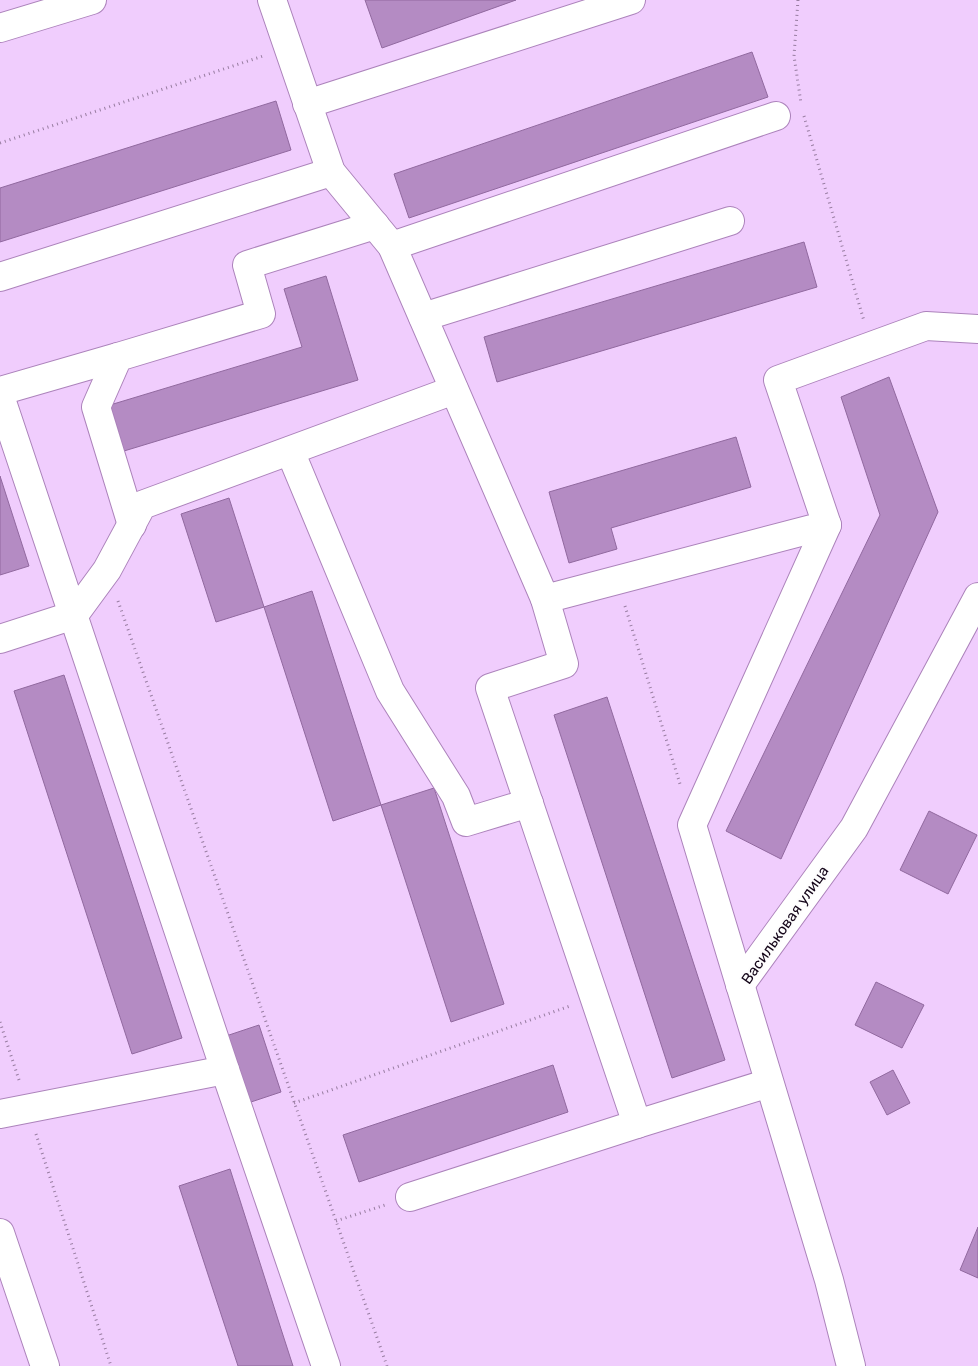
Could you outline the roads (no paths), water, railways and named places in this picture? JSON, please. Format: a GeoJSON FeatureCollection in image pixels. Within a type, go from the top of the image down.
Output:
{"type":"FeatureCollection","features":[{"type":"Feature","properties":{"kind":"street"},"geometry":{"type":"LineString","coordinates":[[0,28],[92,0]]}},
{"type":"Feature","properties":{"kind":"street"},"geometry":{"type":"LineString","coordinates":[[272,0],[331,172],[392,246],[545,599],[564,664],[490,688],[637,1124]]}},
{"type":"Feature","properties":{"kind":"street"},"geometry":{"type":"LineString","coordinates":[[307,104],[631,0]]}},
{"type":"Feature","properties":{"kind":"street"},"geometry":{"type":"LineString","coordinates":[[392,246],[776,116]]}},
{"type":"Feature","properties":{"kind":"street"},"geometry":{"type":"LineString","coordinates":[[0,277],[331,172]]}},
{"type":"Feature","properties":{"kind":"street"},"geometry":{"type":"LineString","coordinates":[[423,318],[730,221]]}},
{"type":"Feature","properties":{"kind":"street"},"geometry":{"type":"LineString","coordinates":[[0,391],[261,314],[247,265],[375,225]]}},
{"type":"Feature","properties":{"kind":"street"},"geometry":{"type":"LineString","coordinates":[[740,985],[692,825],[826,525],[778,380],[926,326],[978,329]]}},
{"type":"Feature","properties":{"kind":"street"},"geometry":{"type":"LineString","coordinates":[[118,357],[96,407],[132,525]]}},
{"type":"Feature","properties":{"kind":"street"},"geometry":{"type":"LineString","coordinates":[[0,639],[74,615],[107,570],[142,505],[454,390]]}},
{"type":"Feature","properties":{"kind":"street"},"geometry":{"type":"LineString","coordinates":[[0,396],[326,1366]]}},
{"type":"Feature","properties":{"kind":"street"},"geometry":{"type":"LineString","coordinates":[[290,450],[390,691],[456,796],[466,822],[529,803]]}},
{"type":"Feature","properties":{"kind":"street"},"geometry":{"type":"LineString","coordinates":[[545,599],[826,525]]}},
{"type":"Feature","properties":{"kind":"street","name":"Васильковая улица"},"geometry":{"type":"LineString","coordinates":[[844,1364],[829,1280],[740,985],[854,828],[978,597]]}},
{"type":"Feature","properties":{"kind":"street"},"geometry":{"type":"LineString","coordinates":[[0,1114],[225,1070]]}},
{"type":"Feature","properties":{"kind":"street"},"geometry":{"type":"LineString","coordinates":[[410,1197],[770,1083]]}},
{"type":"Feature","properties":{"kind":"street"},"geometry":{"type":"LineString","coordinates":[[0,1233],[9,1293],[45,1366]]}}]}
